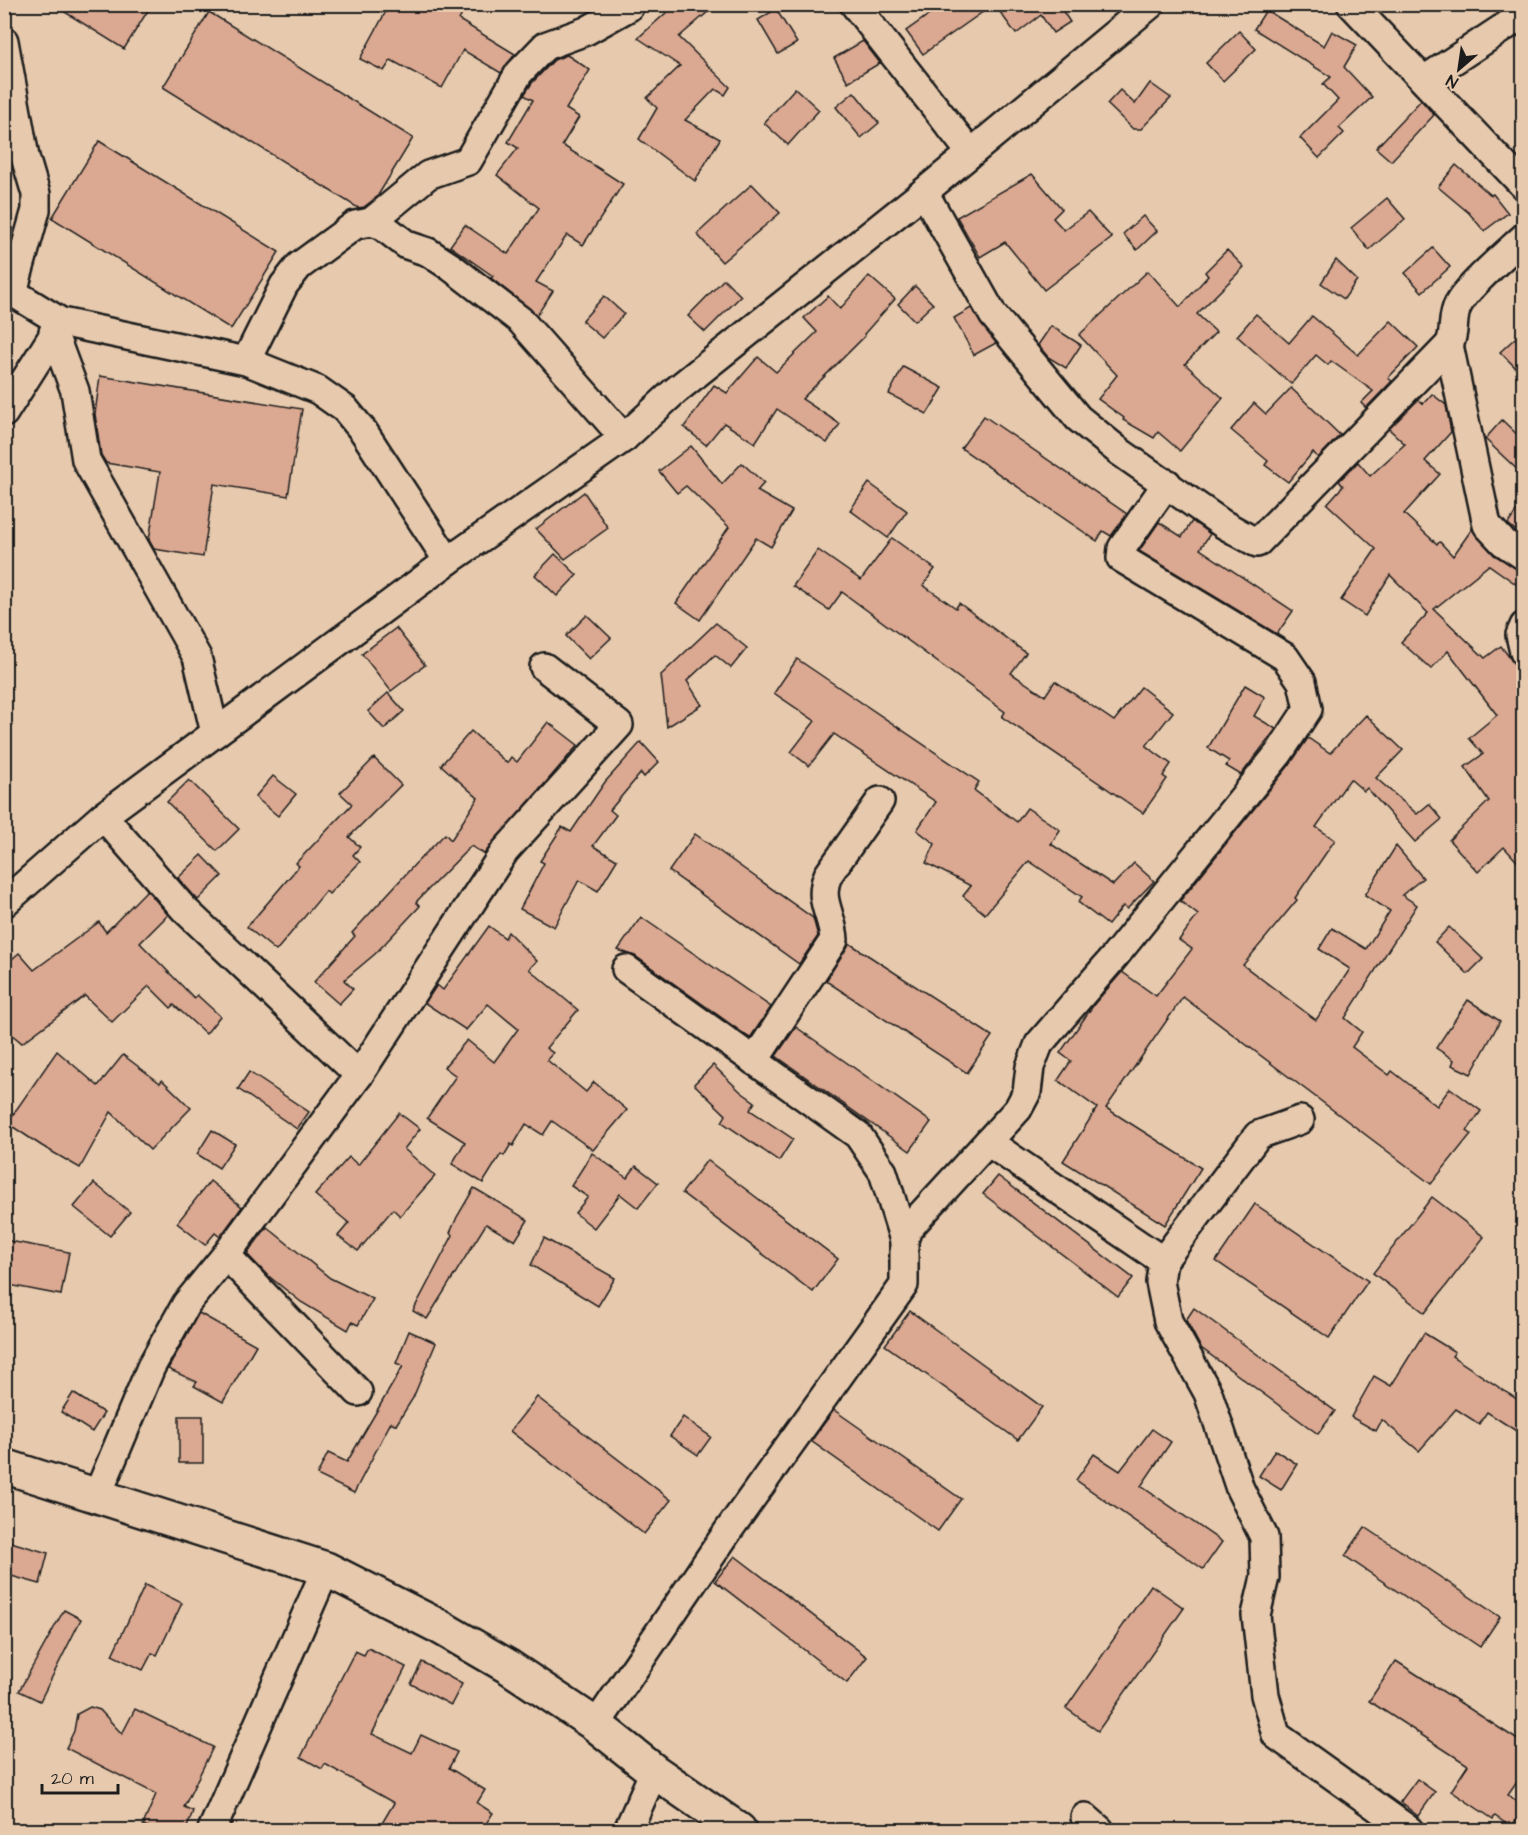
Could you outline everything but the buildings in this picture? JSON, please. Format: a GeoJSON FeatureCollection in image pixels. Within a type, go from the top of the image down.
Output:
{"type":"FeatureCollection","features":[{"type":"Feature","properties":{"kind":"street"},"geometry":{"type":"LineString","coordinates":[[371,222],[428,175],[468,161],[519,73],[545,46],[586,31],[629,8],[629,4]]}},
{"type":"Feature","properties":{"kind":"street"},"geometry":{"type":"LineString","coordinates":[[854,4],[970,152]]}},
{"type":"Feature","properties":{"kind":"street"},"geometry":{"type":"LineString","coordinates":[[4,903],[103,816],[448,561],[624,438],[675,391],[924,192],[1151,4]]}},
{"type":"Feature","properties":{"kind":"street"},"geometry":{"type":"LineString","coordinates":[[1351,4],[1524,186]]}},
{"type":"Feature","properties":{"kind":"street"},"geometry":{"type":"LineString","coordinates":[[1424,80],[1524,14]]}},
{"type":"Feature","properties":{"kind":"street"},"geometry":{"type":"LineString","coordinates":[[4,41],[25,158],[36,194],[36,210],[9,290],[57,327],[246,361],[318,390],[345,410],[364,432],[448,561]]}},
{"type":"Feature","properties":{"kind":"street"},"geometry":{"type":"LineString","coordinates":[[924,192],[993,315],[1078,418],[1223,524],[1257,543],[1449,345],[1453,339],[1453,317],[1459,302],[1524,237]]}},
{"type":"Feature","properties":{"kind":"street"},"geometry":{"type":"LineString","coordinates":[[246,361],[284,285],[299,267],[355,225],[371,222],[381,225],[406,245],[428,252],[451,267],[520,320],[624,438]]}},
{"type":"Feature","properties":{"kind":"street"},"geometry":{"type":"LineString","coordinates":[[4,413],[57,327]]}},
{"type":"Feature","properties":{"kind":"street"},"geometry":{"type":"LineString","coordinates":[[57,327],[75,391],[86,460],[197,657],[215,733]]}},
{"type":"Feature","properties":{"kind":"street"},"geometry":{"type":"LineString","coordinates":[[1449,345],[1486,525],[1503,542],[1524,556]]}},
{"type":"Feature","properties":{"kind":"street"},"geometry":{"type":"LineString","coordinates":[[904,1240],[908,1229],[1018,1109],[1027,1092],[1030,1067],[1039,1044],[1115,956],[1279,753],[1308,709],[1302,682],[1285,657],[1121,558],[1122,548],[1167,483]]}},
{"type":"Feature","properties":{"kind":"street"},"geometry":{"type":"LineString","coordinates":[[1524,626],[1520,635],[1524,652]]}},
{"type":"Feature","properties":{"kind":"street"},"geometry":{"type":"LineString","coordinates":[[97,1496],[151,1367],[186,1304],[226,1255],[359,1074],[505,851],[619,725],[544,668]]}},
{"type":"Feature","properties":{"kind":"street"},"geometry":{"type":"LineString","coordinates":[[754,1061],[834,940],[833,927],[824,902],[823,888],[828,875],[880,801]]}},
{"type":"Feature","properties":{"kind":"street"},"geometry":{"type":"LineString","coordinates":[[103,816],[184,909],[359,1074]]}},
{"type":"Feature","properties":{"kind":"street"},"geometry":{"type":"LineString","coordinates":[[596,1725],[728,1531],[904,1285],[904,1240],[883,1173],[858,1136],[626,969]]}},
{"type":"Feature","properties":{"kind":"street"},"geometry":{"type":"LineString","coordinates":[[1300,1120],[1258,1135],[1163,1261],[1160,1282],[1168,1321],[1208,1393],[1240,1489],[1264,1537],[1265,1577],[1256,1615],[1265,1695],[1276,1735],[1403,1829]]}},
{"type":"Feature","properties":{"kind":"street"},"geometry":{"type":"LineString","coordinates":[[988,1142],[1163,1261]]}},
{"type":"Feature","properties":{"kind":"street"},"geometry":{"type":"LineString","coordinates":[[226,1255],[358,1392]]}},
{"type":"Feature","properties":{"kind":"street"},"geometry":{"type":"LineString","coordinates":[[4,1466],[326,1569],[440,1627],[509,1667],[596,1725],[654,1771],[739,1830]]}},
{"type":"Feature","properties":{"kind":"street"},"geometry":{"type":"LineString","coordinates":[[212,1830],[326,1569]]}},
{"type":"Feature","properties":{"kind":"street"},"geometry":{"type":"LineString","coordinates":[[628,1830],[654,1771]]}}]}
